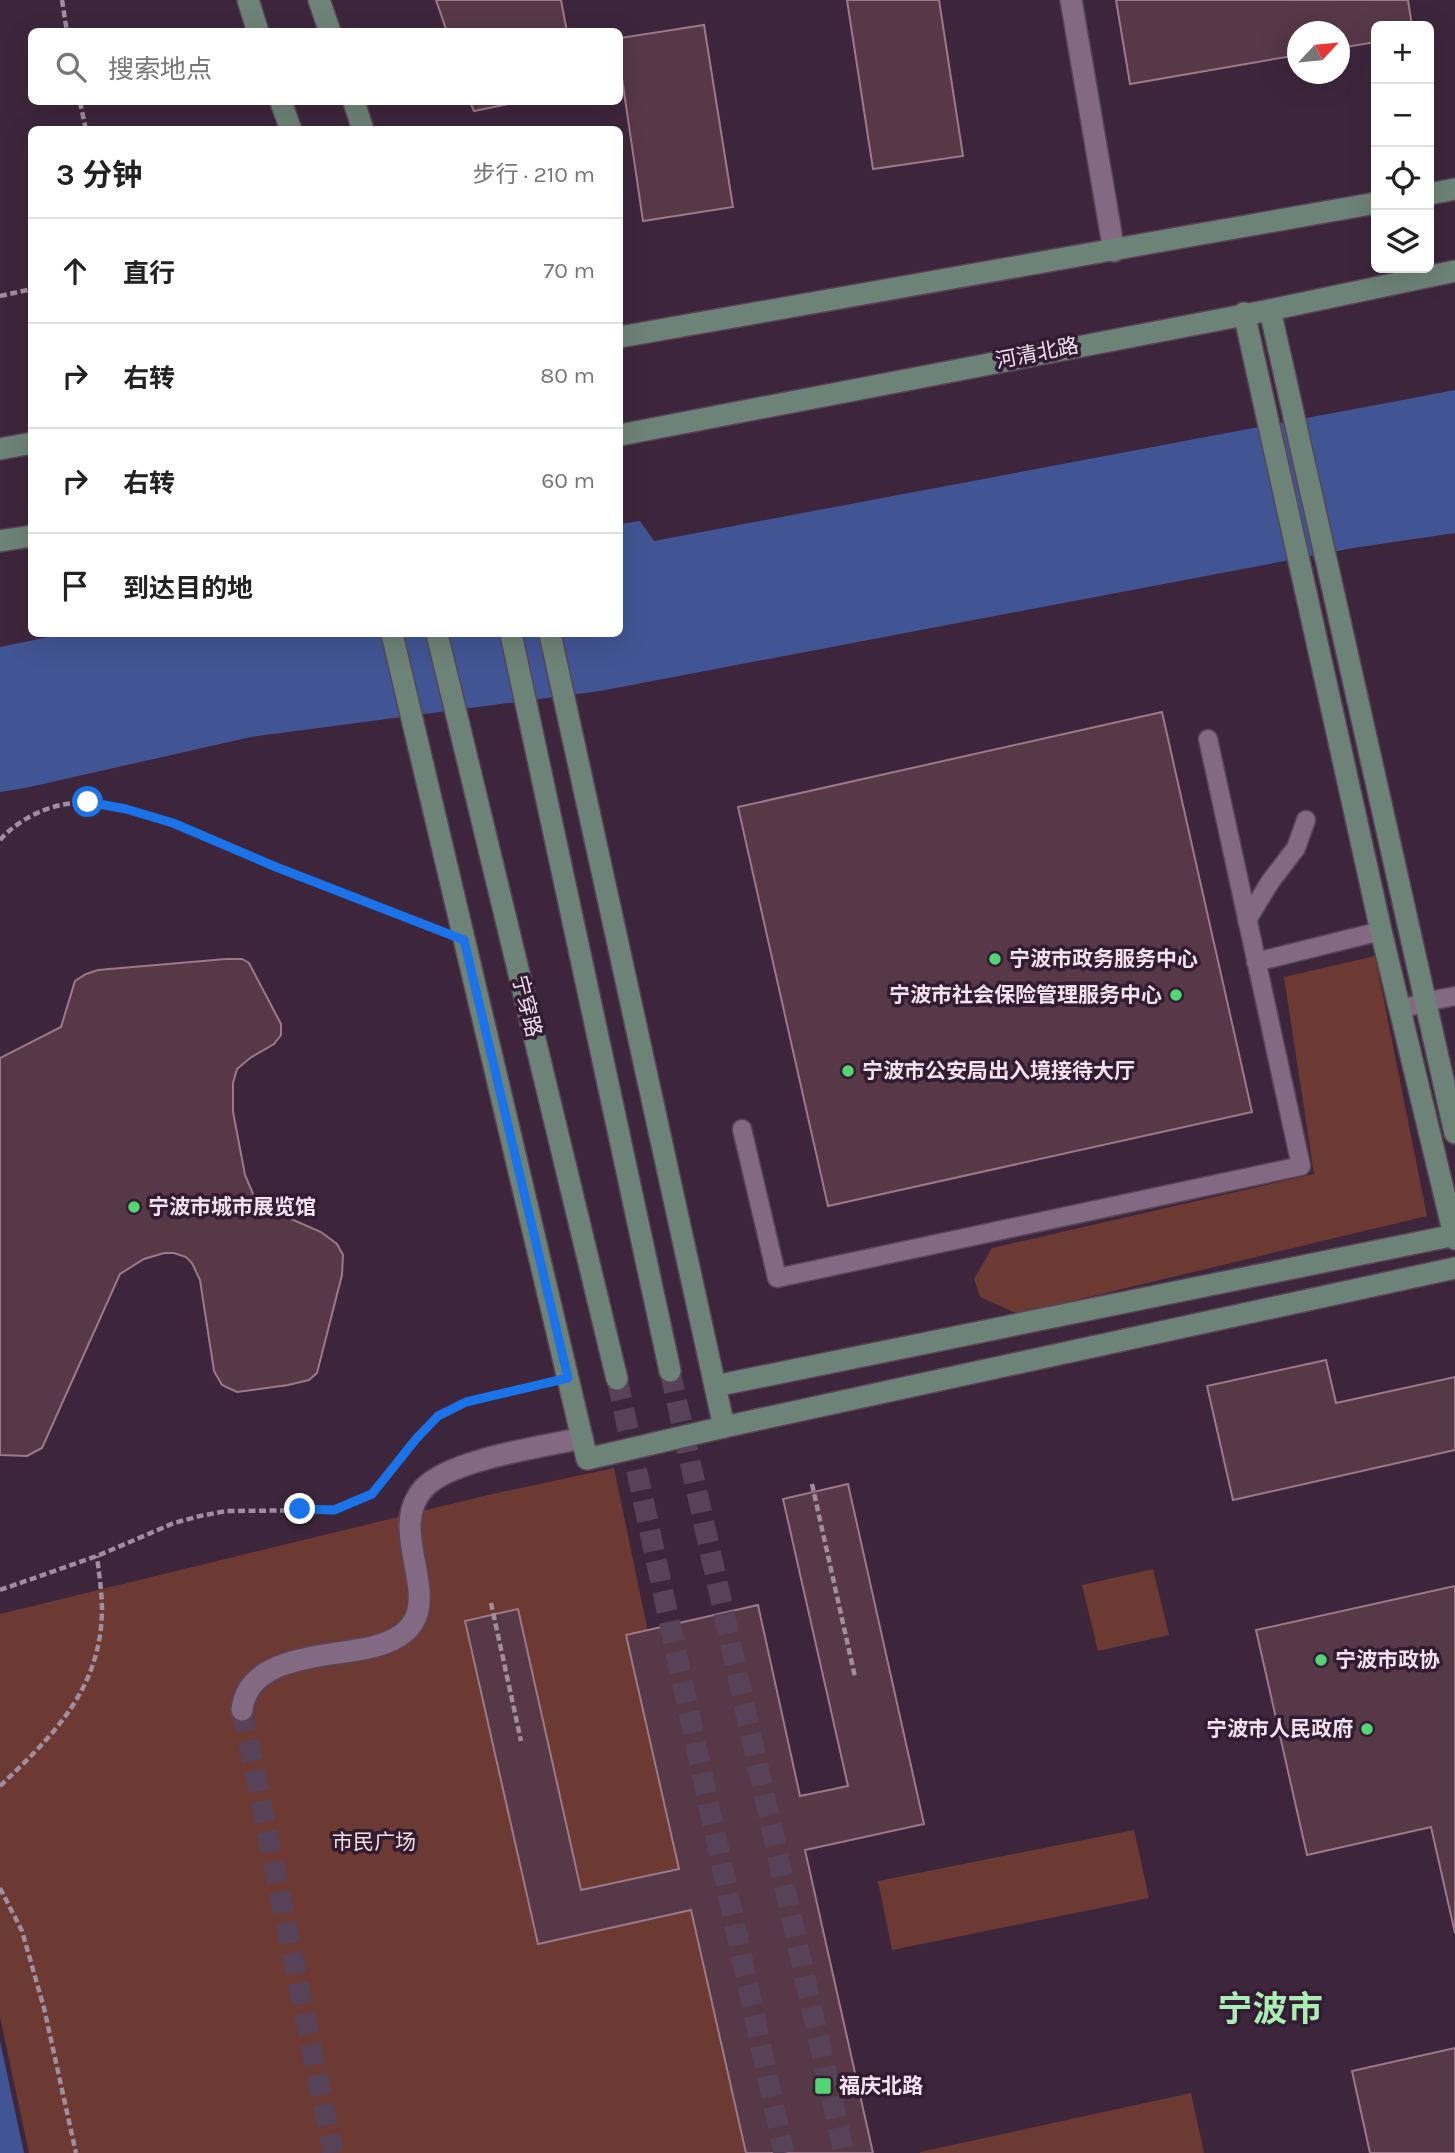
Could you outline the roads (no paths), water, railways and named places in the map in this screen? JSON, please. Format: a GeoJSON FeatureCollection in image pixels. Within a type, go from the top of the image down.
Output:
{"type":"FeatureCollection","features":[{"type":"Feature","properties":{"kind":"street"},"geometry":{"type":"LineString","coordinates":[[248,0],[257,28]]}},
{"type":"Feature","properties":{"kind":"street"},"geometry":{"type":"LineString","coordinates":[[319,0],[329,28]]}},
{"type":"Feature","properties":{"kind":"street"},"geometry":{"type":"LineString","coordinates":[[1070,0],[1114,251]]}},
{"type":"Feature","properties":{"kind":"street"},"geometry":{"type":"LineString","coordinates":[[282,105],[290,126]]}},
{"type":"Feature","properties":{"kind":"street"},"geometry":{"type":"LineString","coordinates":[[355,105],[362,126]]}},
{"type":"Feature","properties":{"kind":"street"},"geometry":{"type":"LineString","coordinates":[[1434,193],[1455,189]]}},
{"type":"Feature","properties":{"kind":"street"},"geometry":{"type":"LineString","coordinates":[[623,336],[1371,205]]}},
{"type":"Feature","properties":{"kind":"street","name":"河清北路"},"geometry":{"type":"LineString","coordinates":[[623,434],[1270,310],[1455,271]]}},
{"type":"Feature","properties":{"kind":"street"},"geometry":{"type":"LineString","coordinates":[[1270,310],[1455,1133]]}},
{"type":"Feature","properties":{"kind":"street"},"geometry":{"type":"LineString","coordinates":[[715,1385],[1455,1237],[1381,931],[1244,313]]}},
{"type":"Feature","properties":{"kind":"street"},"geometry":{"type":"LineString","coordinates":[[0,449],[28,444]]}},
{"type":"Feature","properties":{"kind":"street"},"geometry":{"type":"LineString","coordinates":[[0,541],[28,537]]}},
{"type":"Feature","properties":{"kind":"street"},"geometry":{"type":"LineString","coordinates":[[392,637],[587,1459],[1455,1268]]}},
{"type":"Feature","properties":{"kind":"street","name":"宁穿路"},"geometry":{"type":"LineString","coordinates":[[438,637],[617,1380]]}},
{"type":"Feature","properties":{"kind":"street"},"geometry":{"type":"LineString","coordinates":[[512,637],[670,1371]]}},
{"type":"Feature","properties":{"kind":"street"},"geometry":{"type":"LineString","coordinates":[[551,637],[724,1427]]}},
{"type":"Feature","properties":{"kind":"street"},"geometry":{"type":"LineString","coordinates":[[242,1710],[247,1689],[266,1671],[281,1665],[374,1647],[394,1640],[408,1628],[420,1609],[409,1522],[414,1503],[425,1488],[441,1476],[474,1463],[582,1437]]}},
{"type":"Feature","properties":{"kind":"lane"},"geometry":{"type":"LineString","coordinates":[[742,1129],[777,1278],[1301,1166],[1208,739]]}},
{"type":"Feature","properties":{"kind":"lane"},"geometry":{"type":"LineString","coordinates":[[1247,920],[1270,882],[1296,848],[1306,820]]}},
{"type":"Feature","properties":{"kind":"lane"},"geometry":{"type":"LineString","coordinates":[[1256,962],[1381,931]]}},
{"type":"Feature","properties":{"kind":"lane"},"geometry":{"type":"LineString","coordinates":[[1400,1010],[1455,996]]}},
{"type":"Feature","properties":{"kind":"water"},"geometry":{"type":"Polygon","coordinates":[[[1455,390],[1455,533],[1353,548],[600,691],[251,737],[0,792],[0,647],[48,637],[623,637],[623,524],[640,521],[654,541],[1455,390]]]}},
{"type":"Feature","properties":{"kind":"water"},"geometry":{"type":"Polygon","coordinates":[[[0,2041],[24,2153],[0,2153],[0,2041]]]}},
{"type":"Feature","properties":{"kind":"tunnel"},"geometry":{"type":"LineString","coordinates":[[670,1371],[844,2153]]}},
{"type":"Feature","properties":{"kind":"tunnel"},"geometry":{"type":"LineString","coordinates":[[617,1379],[784,2153]]}},
{"type":"Feature","properties":{"kind":"tunnel"},"geometry":{"type":"LineString","coordinates":[[242,1710],[333,2153]]}},
{"type":"Feature","properties":{"kind":"place","name":"宁波市政务服务中心"},"geometry":{"type":"Point","coordinates":[995,959]}},
{"type":"Feature","properties":{"kind":"place","name":"宁波市社会保险管理服务中心"},"geometry":{"type":"Point","coordinates":[1176,995]}},
{"type":"Feature","properties":{"kind":"place","name":"宁波市公安局出入境接待大厅"},"geometry":{"type":"Point","coordinates":[848,1071]}},
{"type":"Feature","properties":{"kind":"place","name":"宁波市城市展览馆"},"geometry":{"type":"Point","coordinates":[134,1207]}},
{"type":"Feature","properties":{"kind":"place","name":"宁波市政协"},"geometry":{"type":"Point","coordinates":[1321,1660]}},
{"type":"Feature","properties":{"kind":"place","name":"宁波市人民政府"},"geometry":{"type":"Point","coordinates":[1367,1729]}},
{"type":"Feature","properties":{"kind":"place","name":"福庆北路"},"geometry":{"type":"Point","coordinates":[823,2086]}},
{"type":"Feature","properties":{"kind":"district","name":"宁波市"},"geometry":{"type":"Point","coordinates":[1270,2009]}},
{"type":"Feature","properties":{"kind":"park label","name":"市民广场"},"geometry":{"type":"Point","coordinates":[374,1842]}}]}
